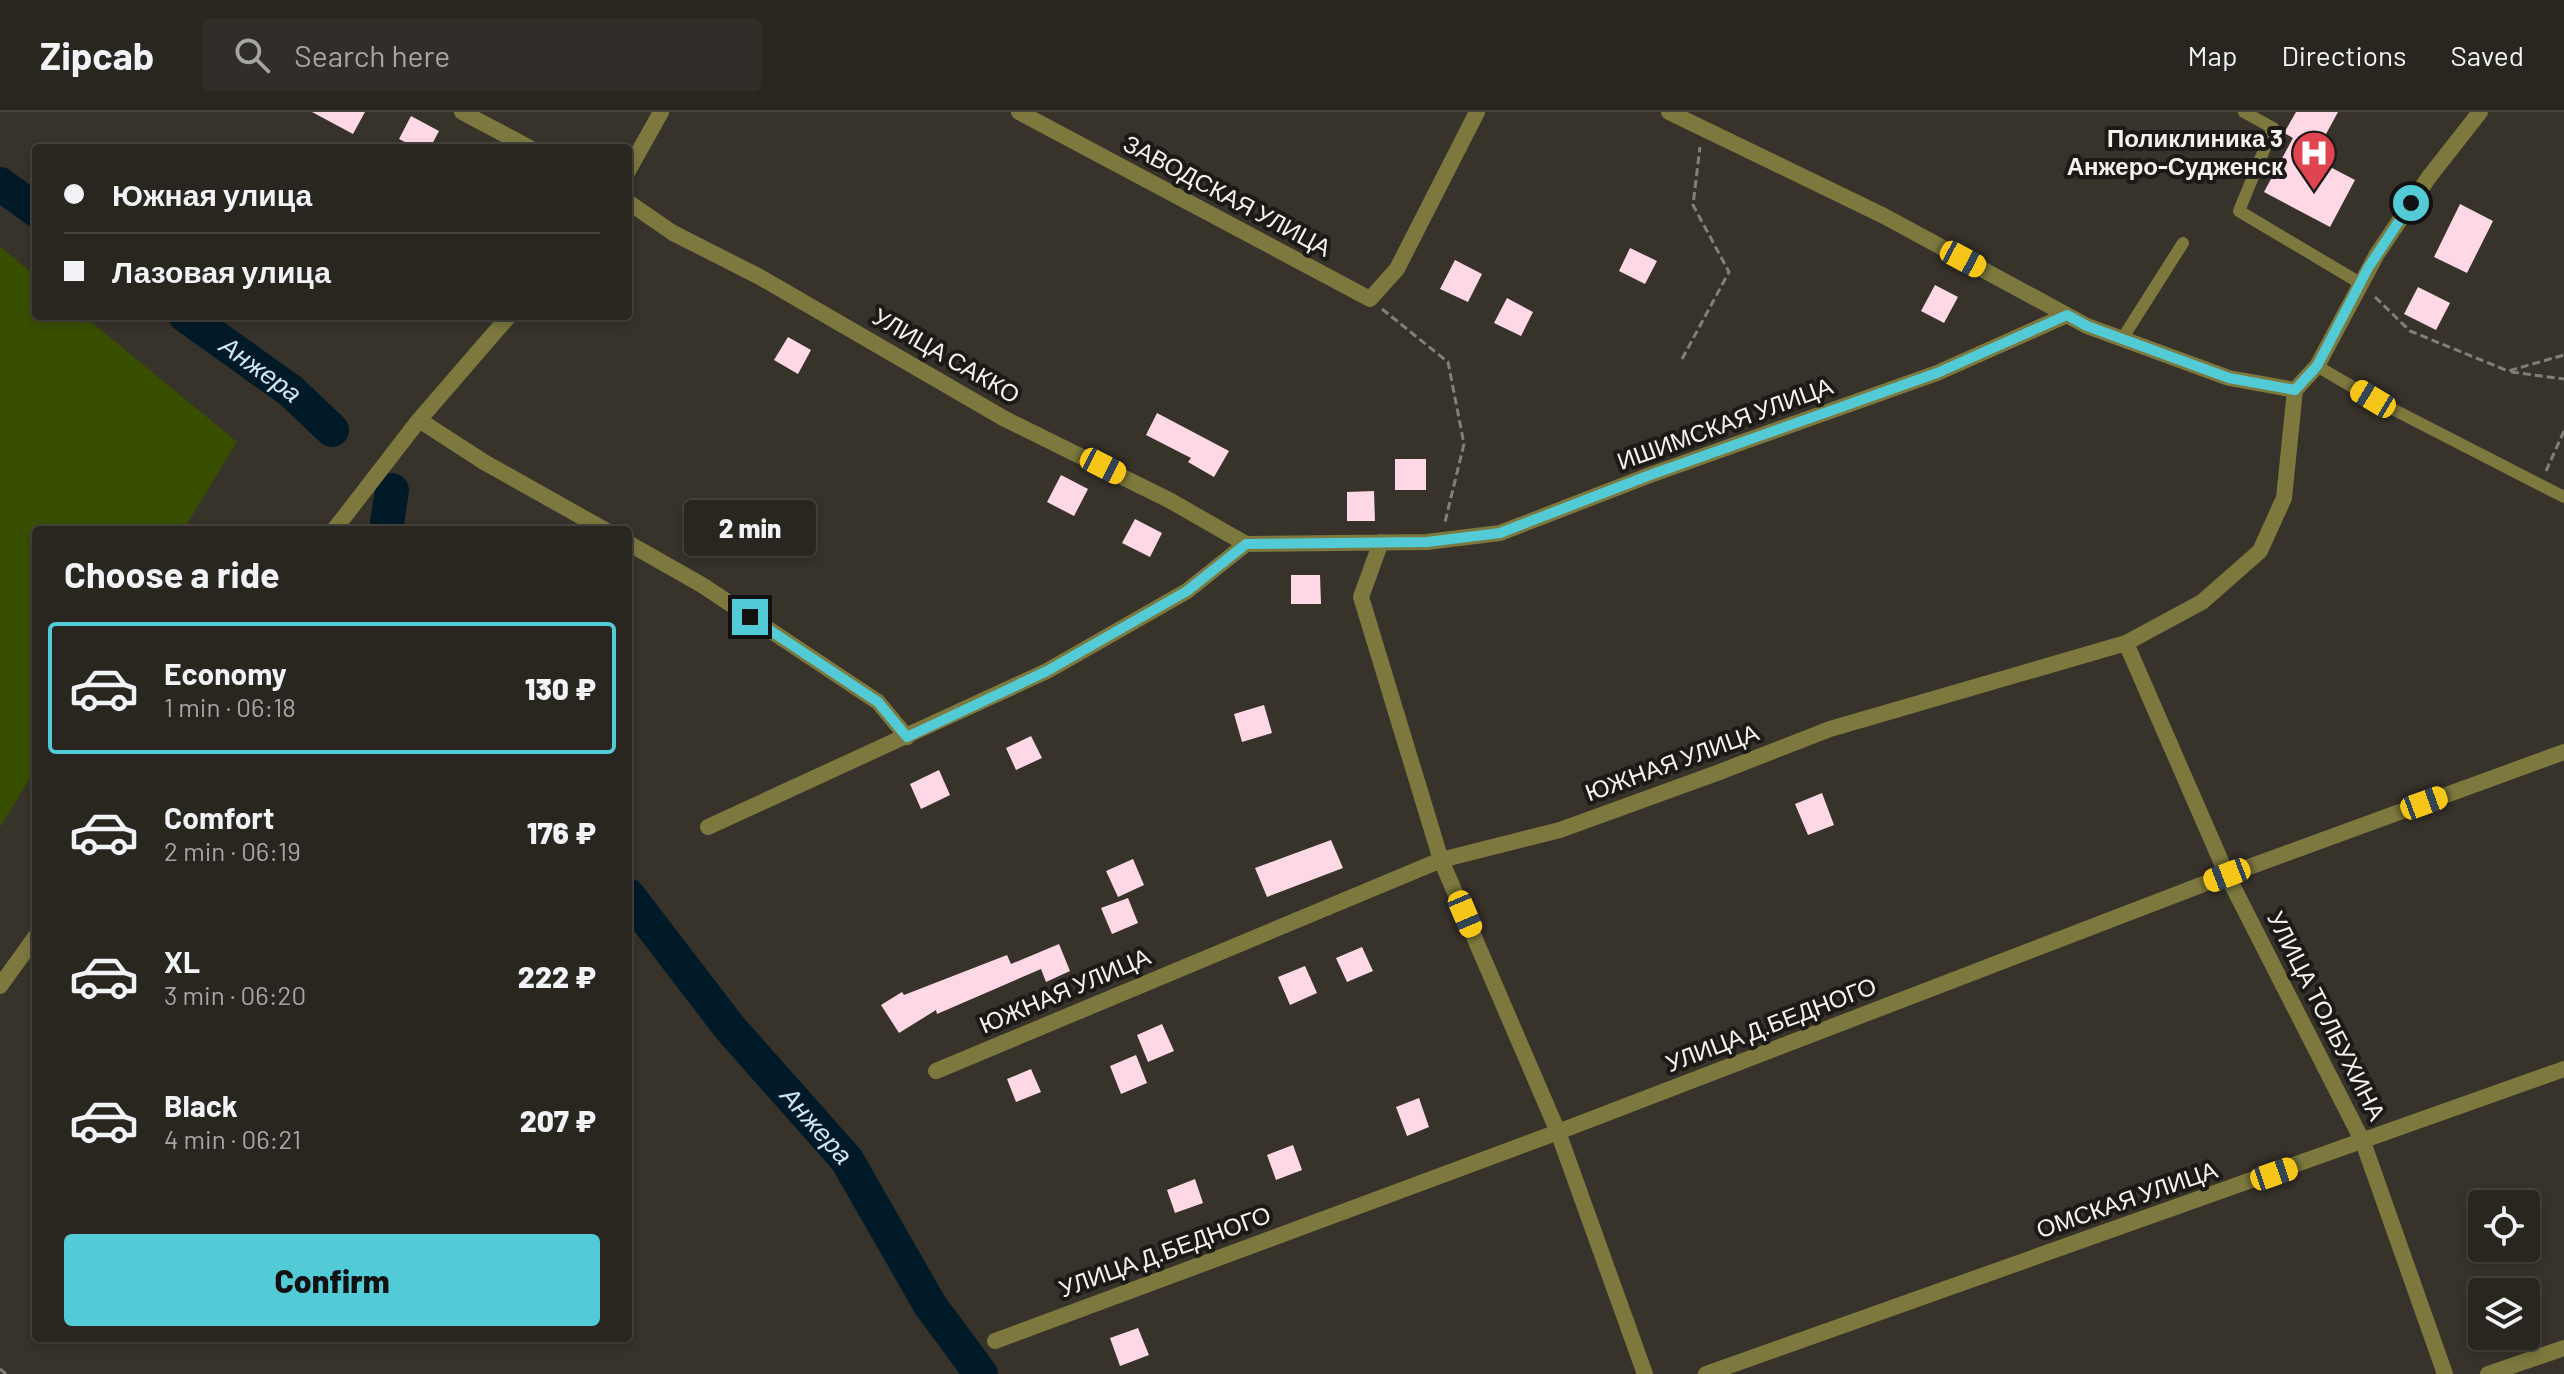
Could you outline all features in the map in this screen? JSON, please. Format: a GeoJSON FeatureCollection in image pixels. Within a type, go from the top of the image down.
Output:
{"type":"FeatureCollection","features":[{"type":"Feature","properties":{"kind":"street"},"geometry":{"type":"LineString","coordinates":[[462,112],[522,144]]}},
{"type":"Feature","properties":{"kind":"street"},"geometry":{"type":"LineString","coordinates":[[632,164],[661,112]]}},
{"type":"Feature","properties":{"kind":"street","name":"ЗАВОДСКАЯ УЛИЦА"},"geometry":{"type":"LineString","coordinates":[[1019,112],[1370,299]]}},
{"type":"Feature","properties":{"kind":"street"},"geometry":{"type":"LineString","coordinates":[[1370,299],[1397,269],[1477,112]]}},
{"type":"Feature","properties":{"kind":"street"},"geometry":{"type":"LineString","coordinates":[[1669,112],[1884,216],[2087,326],[2229,378],[2295,390],[2317,366],[2360,283],[2429,177],[2480,112]]}},
{"type":"Feature","properties":{"kind":"street","name":"УЛИЦА САККО"},"geometry":{"type":"LineString","coordinates":[[632,205],[673,233],[758,276],[1005,419],[1169,500],[1246,544]]}},
{"type":"Feature","properties":{"kind":"street","name":"ИШИМСКАЯ УЛИЦА"},"geometry":{"type":"LineString","coordinates":[[1246,544],[1427,542],[1500,533],[1650,475],[1937,373],[2067,315]]}},
{"type":"Feature","properties":{"kind":"street"},"geometry":{"type":"LineString","coordinates":[[337,526],[419,420],[506,320]]}},
{"type":"Feature","properties":{"kind":"street","name":"ЮЖНАЯ УЛИЦА"},"geometry":{"type":"LineString","coordinates":[[936,1071],[1441,860],[1560,830],[1830,729],[2126,643],[2202,602],[2260,551],[2284,498],[2295,390]]}},
{"type":"Feature","properties":{"kind":"street"},"geometry":{"type":"LineString","coordinates":[[419,420],[484,462],[598,526]]}},
{"type":"Feature","properties":{"kind":"street"},"geometry":{"type":"LineString","coordinates":[[1381,542],[1361,597],[1441,860],[1558,1132],[1645,1374]]}},
{"type":"Feature","properties":{"kind":"street"},"geometry":{"type":"LineString","coordinates":[[708,827],[1047,671],[1187,591],[1246,544]]}},
{"type":"Feature","properties":{"kind":"street"},"geometry":{"type":"LineString","coordinates":[[632,545],[702,585],[878,702],[907,737]]}},
{"type":"Feature","properties":{"kind":"street","name":"УЛИЦА ТОЛБУХИНА"},"geometry":{"type":"LineString","coordinates":[[2126,643],[2227,875],[2363,1142],[2445,1374]]}},
{"type":"Feature","properties":{"kind":"street","name":"УЛИЦА Д.БЕДНОГО"},"geometry":{"type":"LineString","coordinates":[[995,1341],[1558,1132],[2227,875],[2564,752]]}},
{"type":"Feature","properties":{"kind":"street"},"geometry":{"type":"LineString","coordinates":[[0,986],[32,942]]}},
{"type":"Feature","properties":{"kind":"street","name":"ОМСКАЯ УЛИЦА"},"geometry":{"type":"LineString","coordinates":[[1706,1374],[2564,1069]]}},
{"type":"Feature","properties":{"kind":"street"},"geometry":{"type":"LineString","coordinates":[[2488,1374],[2564,1348]]}},
{"type":"Feature","properties":{"kind":"lane"},"geometry":{"type":"LineString","coordinates":[[2244,112],[2273,128],[2239,211],[2360,283]]}},
{"type":"Feature","properties":{"kind":"lane"},"geometry":{"type":"LineString","coordinates":[[2122,339],[2183,243]]}},
{"type":"Feature","properties":{"kind":"lane"},"geometry":{"type":"LineString","coordinates":[[2317,366],[2373,399],[2564,497]]}},
{"type":"Feature","properties":{"kind":"path"},"geometry":{"type":"LineString","coordinates":[[1682,359],[1729,272],[1693,205],[1702,128]]}},
{"type":"Feature","properties":{"kind":"path"},"geometry":{"type":"LineString","coordinates":[[2360,283],[2410,331],[2508,371],[2564,379]]}},
{"type":"Feature","properties":{"kind":"path"},"geometry":{"type":"LineString","coordinates":[[1370,299],[1448,362],[1464,444],[1442,532],[1427,542]]}},
{"type":"Feature","properties":{"kind":"path"},"geometry":{"type":"LineString","coordinates":[[2508,371],[2564,355]]}},
{"type":"Feature","properties":{"kind":"path"},"geometry":{"type":"LineString","coordinates":[[2540,485],[2564,431]]}},
{"type":"Feature","properties":{"kind":"path"},"geometry":{"type":"LineString","coordinates":[[0,1369],[6,1374]]}},
{"type":"Feature","properties":{"kind":"green space"},"geometry":{"type":"Polygon","coordinates":[[[0,247],[32,273],[32,320],[89,320],[237,442],[185,526],[32,526],[32,775],[0,827],[0,247]]]}},
{"type":"Feature","properties":{"kind":"building"},"geometry":{"type":"Polygon","coordinates":[[[312,112],[365,112],[353,134],[312,112]]]}},
{"type":"Feature","properties":{"kind":"building"},"geometry":{"type":"Polygon","coordinates":[[[2296,112],[2338,112],[2313,158],[2355,180],[2330,227],[2264,192],[2293,138],[2284,133],[2296,112]]]}},
{"type":"Feature","properties":{"kind":"building"},"geometry":{"type":"Polygon","coordinates":[[[411,116],[439,131],[432,144],[409,144],[399,139],[411,116]]]}},
{"type":"Feature","properties":{"kind":"building"},"geometry":{"type":"Polygon","coordinates":[[[2460,204],[2493,221],[2467,273],[2434,257],[2460,204]]]}},
{"type":"Feature","properties":{"kind":"building"},"geometry":{"type":"Polygon","coordinates":[[[1630,248],[1657,261],[1645,284],[1619,271],[1630,248]]]}},
{"type":"Feature","properties":{"kind":"building"},"geometry":{"type":"Polygon","coordinates":[[[1455,260],[1482,274],[1468,302],[1440,289],[1455,260]]]}},
{"type":"Feature","properties":{"kind":"building"},"geometry":{"type":"Polygon","coordinates":[[[1935,285],[1958,297],[1944,323],[1921,311],[1935,285]]]}},
{"type":"Feature","properties":{"kind":"building"},"geometry":{"type":"Polygon","coordinates":[[[2418,287],[2450,303],[2436,330],[2404,314],[2418,287]]]}},
{"type":"Feature","properties":{"kind":"building"},"geometry":{"type":"Polygon","coordinates":[[[1507,298],[1533,312],[1521,336],[1494,323],[1507,298]]]}},
{"type":"Feature","properties":{"kind":"building"},"geometry":{"type":"Polygon","coordinates":[[[788,337],[811,350],[798,374],[774,360],[788,337]]]}},
{"type":"Feature","properties":{"kind":"building"},"geometry":{"type":"Polygon","coordinates":[[[1157,413],[1229,451],[1214,477],[1188,462],[1191,458],[1146,435],[1157,413]]]}},
{"type":"Feature","properties":{"kind":"building"},"geometry":{"type":"Polygon","coordinates":[[[1395,459],[1426,459],[1426,490],[1395,490],[1395,459]]]}},
{"type":"Feature","properties":{"kind":"building"},"geometry":{"type":"Polygon","coordinates":[[[1061,475],[1088,489],[1074,516],[1047,502],[1061,475]]]}},
{"type":"Feature","properties":{"kind":"building"},"geometry":{"type":"Polygon","coordinates":[[[1374,491],[1375,521],[1347,521],[1347,492],[1374,491]]]}},
{"type":"Feature","properties":{"kind":"building"},"geometry":{"type":"Polygon","coordinates":[[[1135,519],[1162,533],[1150,557],[1122,543],[1135,519]]]}},
{"type":"Feature","properties":{"kind":"building"},"geometry":{"type":"Polygon","coordinates":[[[1291,575],[1320,575],[1321,604],[1291,604],[1291,575]]]}},
{"type":"Feature","properties":{"kind":"building"},"geometry":{"type":"Polygon","coordinates":[[[1264,705],[1272,733],[1242,742],[1234,714],[1264,705]]]}},
{"type":"Feature","properties":{"kind":"building"},"geometry":{"type":"Polygon","coordinates":[[[1031,736],[1042,758],[1016,770],[1006,748],[1031,736]]]}},
{"type":"Feature","properties":{"kind":"building"},"geometry":{"type":"Polygon","coordinates":[[[939,770],[950,795],[921,809],[910,784],[939,770]]]}},
{"type":"Feature","properties":{"kind":"building"},"geometry":{"type":"Polygon","coordinates":[[[1822,793],[1834,825],[1808,835],[1795,804],[1822,793]]]}},
{"type":"Feature","properties":{"kind":"building"},"geometry":{"type":"Polygon","coordinates":[[[1331,840],[1343,868],[1267,897],[1255,868],[1331,840]]]}},
{"type":"Feature","properties":{"kind":"building"},"geometry":{"type":"Polygon","coordinates":[[[1133,859],[1144,885],[1118,897],[1106,871],[1133,859]]]}},
{"type":"Feature","properties":{"kind":"building"},"geometry":{"type":"Polygon","coordinates":[[[1128,898],[1138,923],[1112,934],[1101,908],[1128,898]]]}},
{"type":"Feature","properties":{"kind":"building"},"geometry":{"type":"Polygon","coordinates":[[[1059,944],[1070,971],[1046,982],[1041,969],[937,1014],[936,1010],[899,1033],[881,1005],[902,992],[904,995],[1007,955],[1011,964],[1059,944]]]}},
{"type":"Feature","properties":{"kind":"building"},"geometry":{"type":"Polygon","coordinates":[[[1362,947],[1373,971],[1347,982],[1336,958],[1362,947]]]}},
{"type":"Feature","properties":{"kind":"building"},"geometry":{"type":"Polygon","coordinates":[[[1305,966],[1317,993],[1290,1005],[1278,977],[1305,966]]]}},
{"type":"Feature","properties":{"kind":"building"},"geometry":{"type":"Polygon","coordinates":[[[1162,1024],[1174,1051],[1148,1062],[1137,1035],[1162,1024]]]}},
{"type":"Feature","properties":{"kind":"building"},"geometry":{"type":"Polygon","coordinates":[[[1136,1055],[1147,1083],[1121,1094],[1110,1066],[1136,1055]]]}},
{"type":"Feature","properties":{"kind":"building"},"geometry":{"type":"Polygon","coordinates":[[[1031,1069],[1041,1092],[1016,1102],[1007,1079],[1031,1069]]]}},
{"type":"Feature","properties":{"kind":"building"},"geometry":{"type":"Polygon","coordinates":[[[1419,1098],[1429,1127],[1407,1136],[1396,1107],[1419,1098]]]}},
{"type":"Feature","properties":{"kind":"building"},"geometry":{"type":"Polygon","coordinates":[[[1293,1145],[1302,1170],[1276,1180],[1267,1155],[1293,1145]]]}},
{"type":"Feature","properties":{"kind":"building"},"geometry":{"type":"Polygon","coordinates":[[[1195,1179],[1203,1203],[1175,1213],[1167,1190],[1195,1179]]]}},
{"type":"Feature","properties":{"kind":"building"},"geometry":{"type":"Polygon","coordinates":[[[1138,1328],[1149,1355],[1120,1366],[1110,1338],[1138,1328]]]}},
{"type":"Feature","properties":{"kind":"waterway","name":"Анжера"},"geometry":{"type":"LineString","coordinates":[[0,184],[32,207]]}},
{"type":"Feature","properties":{"kind":"waterway","name":"Анжера"},"geometry":{"type":"LineString","coordinates":[[192,320],[291,391],[332,430]]}},
{"type":"Feature","properties":{"kind":"waterway","name":"Анжера"},"geometry":{"type":"LineString","coordinates":[[387,526],[392,490]]}},
{"type":"Feature","properties":{"kind":"waterway","name":"Анжера"},"geometry":{"type":"LineString","coordinates":[[632,900],[730,1028],[847,1160],[930,1305],[981,1374]]}},
{"type":"Feature","properties":{"kind":"place","name":"Поликлиника 3 Анжеро-Судженск"},"geometry":{"type":"Point","coordinates":[2314,192]}},
{"type":"Feature","properties":{"kind":"route"},"geometry":{"type":"LineString","coordinates":[[750,617],[878,702],[907,737],[1047,671],[1187,591],[1246,544],[1427,542],[1500,533],[1650,475],[1937,373],[2067,315],[2087,326],[2229,378],[2295,390],[2317,366],[2368,268],[2411,203]]}}]}
